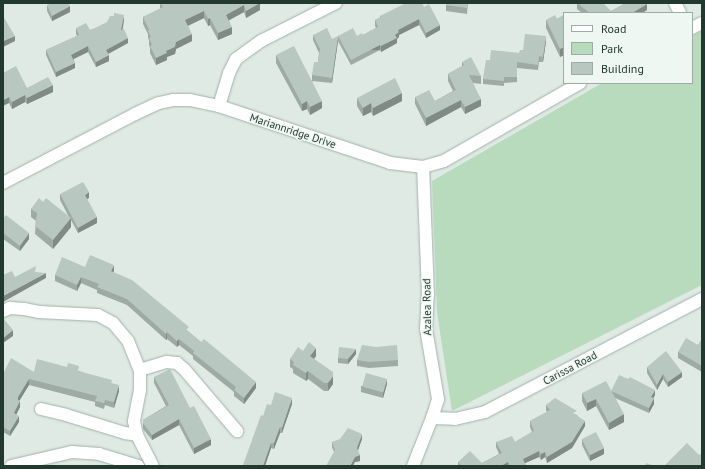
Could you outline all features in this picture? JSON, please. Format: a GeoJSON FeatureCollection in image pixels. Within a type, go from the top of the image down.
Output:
{"type":"FeatureCollection","features":[{"type":"Feature","properties":{"kind":"street"},"geometry":{"type":"LineString","coordinates":[[218,106],[229,73],[236,59],[262,40],[336,3]]}},
{"type":"Feature","properties":{"kind":"street"},"geometry":{"type":"LineString","coordinates":[[675,3],[680,12]]}},
{"type":"Feature","properties":{"kind":"street"},"geometry":{"type":"LineString","coordinates":[[693,28],[702,23]]}},
{"type":"Feature","properties":{"kind":"street","name":"Mariannridge Drive"},"geometry":{"type":"LineString","coordinates":[[3,183],[159,103],[173,100],[190,100],[218,106],[390,163],[423,167],[444,161],[578,84]]}},
{"type":"Feature","properties":{"kind":"street","name":"Azalea Road"},"geometry":{"type":"LineString","coordinates":[[413,466],[438,399],[426,329],[428,296],[423,167]]}},
{"type":"Feature","properties":{"kind":"street","name":"Carissa Road"},"geometry":{"type":"LineString","coordinates":[[432,418],[455,419],[485,412],[702,299]]}},
{"type":"Feature","properties":{"kind":"street"},"geometry":{"type":"LineString","coordinates":[[3,311],[10,308],[39,312],[98,315],[113,323],[128,341],[140,370],[140,390],[134,422],[137,434],[153,466]]}},
{"type":"Feature","properties":{"kind":"street"},"geometry":{"type":"LineString","coordinates":[[140,370],[167,362],[177,363],[184,369],[237,431]]}},
{"type":"Feature","properties":{"kind":"street"},"geometry":{"type":"LineString","coordinates":[[41,409],[125,433],[137,434]]}},
{"type":"Feature","properties":{"kind":"street"},"geometry":{"type":"LineString","coordinates":[[11,466],[72,452],[99,454],[138,466]]}},
{"type":"Feature","properties":{"kind":"green space"},"geometry":{"type":"Polygon","coordinates":[[[702,31],[702,285],[452,411],[437,312],[432,181],[600,84],[693,84],[693,36],[702,31]]]}},
{"type":"Feature","properties":{"kind":"building"},"geometry":{"type":"Polygon","coordinates":[[[51,3],[68,3],[70,6],[52,16],[47,5],[51,3]]]}},
{"type":"Feature","properties":{"kind":"building"},"geometry":{"type":"Polygon","coordinates":[[[160,3],[260,3],[246,11],[244,5],[226,15],[232,27],[218,33],[210,18],[208,19],[204,11],[185,20],[192,34],[176,42],[175,47],[156,58],[150,46],[152,45],[149,38],[151,37],[143,17],[163,7],[160,3]]]}},
{"type":"Feature","properties":{"kind":"building"},"geometry":{"type":"Polygon","coordinates":[[[406,3],[422,3],[424,7],[429,4],[440,25],[426,33],[419,19],[398,30],[399,32],[395,35],[397,38],[351,60],[338,36],[353,28],[357,36],[362,33],[363,35],[378,27],[375,20],[381,17],[380,16],[406,3]]]}},
{"type":"Feature","properties":{"kind":"building"},"geometry":{"type":"Polygon","coordinates":[[[446,3],[467,3],[467,8],[446,5],[446,3]]]}},
{"type":"Feature","properties":{"kind":"building"},"geometry":{"type":"Polygon","coordinates":[[[577,3],[603,3],[611,11],[626,3],[647,4],[634,12],[589,12],[577,3]]]}},
{"type":"Feature","properties":{"kind":"building"},"geometry":{"type":"Polygon","coordinates":[[[114,13],[124,15],[121,30],[124,29],[128,38],[106,50],[109,55],[96,62],[88,46],[71,55],[75,63],[56,72],[46,50],[79,35],[76,28],[86,23],[90,30],[107,22],[110,16],[114,16],[114,13]]]}},
{"type":"Feature","properties":{"kind":"building"},"geometry":{"type":"Polygon","coordinates":[[[555,15],[557,19],[563,16],[563,48],[560,49],[546,20],[555,15]]]}},
{"type":"Feature","properties":{"kind":"building"},"geometry":{"type":"Polygon","coordinates":[[[3,16],[15,36],[3,41],[3,16]]]}},
{"type":"Feature","properties":{"kind":"building"},"geometry":{"type":"Polygon","coordinates":[[[327,28],[332,39],[338,36],[332,78],[312,75],[314,62],[318,62],[320,49],[313,35],[327,28]]]}},
{"type":"Feature","properties":{"kind":"building"},"geometry":{"type":"Polygon","coordinates":[[[525,34],[546,36],[543,57],[539,56],[538,65],[517,62],[517,77],[504,77],[504,81],[483,79],[486,60],[490,60],[491,50],[519,53],[520,50],[523,50],[525,34]]]}},
{"type":"Feature","properties":{"kind":"building"},"geometry":{"type":"Polygon","coordinates":[[[294,46],[322,101],[310,107],[307,101],[302,104],[276,55],[294,46]]]}},
{"type":"Feature","properties":{"kind":"building"},"geometry":{"type":"Polygon","coordinates":[[[471,57],[481,76],[469,75],[481,99],[465,107],[461,100],[426,118],[415,97],[429,90],[435,101],[456,90],[448,74],[464,65],[462,62],[471,57]]]}},
{"type":"Feature","properties":{"kind":"building"},"geometry":{"type":"Polygon","coordinates":[[[16,66],[27,88],[48,77],[53,85],[27,98],[25,95],[12,102],[9,97],[3,100],[3,73],[16,66]]]}},
{"type":"Feature","properties":{"kind":"building"},"geometry":{"type":"Polygon","coordinates":[[[395,78],[402,93],[373,108],[371,103],[363,108],[357,98],[395,78]]]}},
{"type":"Feature","properties":{"kind":"building"},"geometry":{"type":"Polygon","coordinates":[[[83,182],[89,192],[85,195],[97,217],[78,228],[60,194],[83,182]]]}},
{"type":"Feature","properties":{"kind":"building"},"geometry":{"type":"Polygon","coordinates":[[[39,198],[43,202],[46,198],[71,218],[53,240],[35,226],[37,213],[31,209],[39,198]]]}},
{"type":"Feature","properties":{"kind":"building"},"geometry":{"type":"Polygon","coordinates":[[[6,215],[29,233],[20,246],[3,233],[3,219],[6,215]]]}},
{"type":"Feature","properties":{"kind":"building"},"geometry":{"type":"Polygon","coordinates":[[[90,255],[114,265],[111,271],[132,280],[189,327],[186,330],[201,342],[204,339],[256,382],[244,398],[234,390],[236,387],[193,353],[194,351],[179,339],[177,341],[167,332],[166,334],[127,299],[97,287],[99,284],[81,277],[77,285],[55,275],[62,257],[85,267],[90,255]]]}},
{"type":"Feature","properties":{"kind":"building"},"geometry":{"type":"Polygon","coordinates":[[[36,266],[35,272],[46,273],[3,296],[3,275],[12,271],[15,277],[36,266]]]}},
{"type":"Feature","properties":{"kind":"building"},"geometry":{"type":"Polygon","coordinates":[[[3,318],[13,330],[3,338],[3,318]]]}},
{"type":"Feature","properties":{"kind":"building"},"geometry":{"type":"Polygon","coordinates":[[[686,338],[698,345],[702,339],[702,366],[678,352],[686,338]]]}},
{"type":"Feature","properties":{"kind":"building"},"geometry":{"type":"Polygon","coordinates":[[[309,342],[316,348],[310,356],[333,372],[333,376],[328,383],[324,383],[308,371],[306,373],[293,365],[294,362],[290,359],[298,347],[303,351],[309,342]]]}},
{"type":"Feature","properties":{"kind":"building"},"geometry":{"type":"Polygon","coordinates":[[[362,345],[376,347],[397,345],[398,360],[369,362],[357,360],[362,345]]]}},
{"type":"Feature","properties":{"kind":"building"},"geometry":{"type":"Polygon","coordinates":[[[339,347],[356,349],[348,359],[338,358],[339,347]]]}},
{"type":"Feature","properties":{"kind":"building"},"geometry":{"type":"Polygon","coordinates":[[[666,351],[682,372],[668,382],[663,374],[657,385],[647,367],[666,351]]]}},
{"type":"Feature","properties":{"kind":"building"},"geometry":{"type":"Polygon","coordinates":[[[11,358],[34,372],[37,359],[67,367],[68,363],[79,366],[78,371],[112,380],[111,383],[119,385],[114,402],[105,400],[104,403],[95,401],[97,396],[29,379],[18,397],[18,400],[20,401],[14,413],[19,416],[10,431],[3,427],[3,374],[11,358]]]}},
{"type":"Feature","properties":{"kind":"building"},"geometry":{"type":"Polygon","coordinates":[[[170,369],[190,408],[194,406],[211,439],[194,448],[179,419],[152,435],[143,423],[143,420],[169,405],[154,377],[170,369]]]}},
{"type":"Feature","properties":{"kind":"building"},"geometry":{"type":"Polygon","coordinates":[[[366,373],[387,379],[383,393],[362,386],[366,373]]]}},
{"type":"Feature","properties":{"kind":"building"},"geometry":{"type":"Polygon","coordinates":[[[619,375],[628,379],[630,377],[655,390],[651,397],[654,398],[649,408],[611,391],[619,375]]]}},
{"type":"Feature","properties":{"kind":"building"},"geometry":{"type":"Polygon","coordinates":[[[606,381],[624,414],[609,423],[596,399],[587,403],[582,393],[606,381]]]}},
{"type":"Feature","properties":{"kind":"building"},"geometry":{"type":"Polygon","coordinates":[[[275,392],[292,398],[282,428],[280,427],[274,443],[271,443],[263,466],[245,466],[243,465],[261,415],[263,416],[267,404],[271,405],[275,392]]]}},
{"type":"Feature","properties":{"kind":"building"},"geometry":{"type":"Polygon","coordinates":[[[555,398],[577,411],[573,413],[585,421],[572,442],[547,457],[545,452],[541,454],[539,451],[523,459],[526,466],[510,466],[508,462],[501,466],[461,466],[458,462],[470,451],[482,463],[502,453],[496,442],[512,436],[515,442],[534,431],[530,421],[550,410],[546,405],[555,398]]]}},
{"type":"Feature","properties":{"kind":"building"},"geometry":{"type":"Polygon","coordinates":[[[348,428],[362,434],[357,448],[360,455],[355,457],[350,466],[326,466],[335,450],[332,442],[340,439],[348,428]]]}},
{"type":"Feature","properties":{"kind":"building"},"geometry":{"type":"Polygon","coordinates":[[[596,432],[604,448],[590,455],[582,439],[596,432]]]}},
{"type":"Feature","properties":{"kind":"building"},"geometry":{"type":"Polygon","coordinates":[[[687,443],[699,455],[702,453],[702,466],[665,466],[665,465],[687,443]]]}},
{"type":"Feature","properties":{"kind":"building"},"geometry":{"type":"Polygon","coordinates":[[[646,463],[655,466],[645,466],[646,463]]]}}]}
